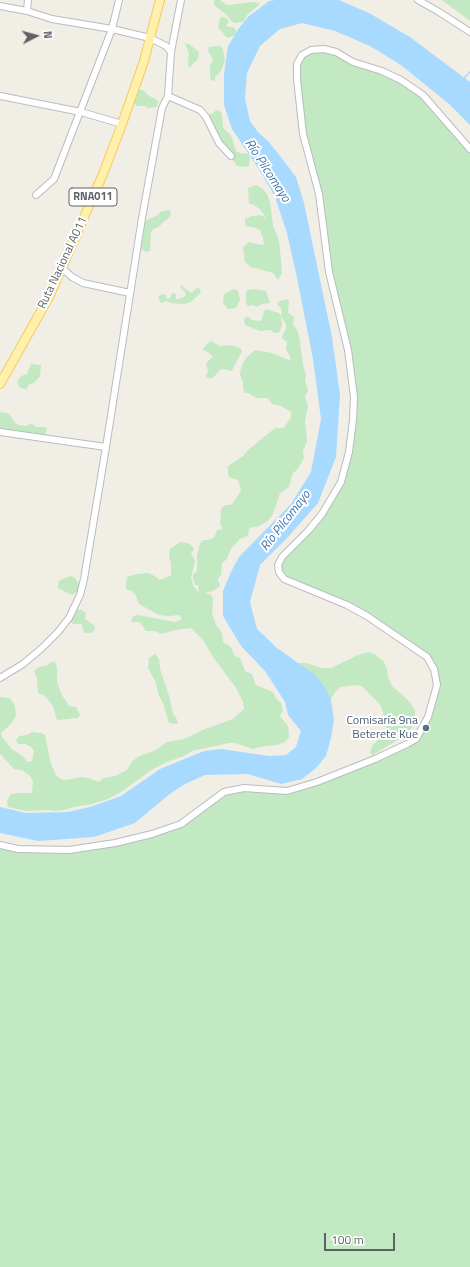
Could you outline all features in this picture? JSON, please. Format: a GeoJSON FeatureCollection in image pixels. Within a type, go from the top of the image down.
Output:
{"type":"FeatureCollection","features":[{"type":"Feature","properties":{"kind":"main road","name":"Ruta Nacional A011"},"geometry":{"type":"LineString","coordinates":[[0,384],[49,297],[103,174],[122,124],[150,38],[160,0]]}},
{"type":"Feature","properties":{"kind":"street"},"geometry":{"type":"LineString","coordinates":[[26,10],[28,0]]}},
{"type":"Feature","properties":{"kind":"street"},"geometry":{"type":"LineString","coordinates":[[36,195],[54,178],[81,112],[112,29],[119,0]]}},
{"type":"Feature","properties":{"kind":"street"},"geometry":{"type":"LineString","coordinates":[[0,678],[22,664],[42,648],[58,632],[74,608],[80,595],[106,447],[142,218],[162,108],[168,96],[171,52],[181,0]]}},
{"type":"Feature","properties":{"kind":"street"},"geometry":{"type":"LineString","coordinates":[[418,0],[470,32]]}},
{"type":"Feature","properties":{"kind":"street"},"geometry":{"type":"LineString","coordinates":[[0,6],[26,10],[52,19],[112,29],[150,38],[166,46],[171,52]]}},
{"type":"Feature","properties":{"kind":"street"},"geometry":{"type":"LineString","coordinates":[[0,845],[18,849],[69,850],[115,843],[152,834],[181,824],[224,792],[244,788],[287,791],[302,787],[375,759],[416,739],[428,717],[437,685],[434,669],[427,657],[367,616],[284,579],[279,572],[278,565],[282,557],[308,531],[322,514],[341,482],[349,452],[354,397],[348,350],[329,272],[319,194],[303,134],[297,79],[297,64],[302,55],[311,50],[324,49],[336,52],[353,62],[382,71],[401,80],[423,95],[470,149]]}},
{"type":"Feature","properties":{"kind":"street"},"geometry":{"type":"LineString","coordinates":[[0,96],[81,112],[122,124]]}},
{"type":"Feature","properties":{"kind":"street"},"geometry":{"type":"LineString","coordinates":[[168,96],[200,110],[206,117],[219,143],[231,156]]}},
{"type":"Feature","properties":{"kind":"street"},"geometry":{"type":"LineString","coordinates":[[62,268],[72,278],[84,283],[130,293]]}},
{"type":"Feature","properties":{"kind":"street"},"geometry":{"type":"LineString","coordinates":[[0,432],[106,447]]}},
{"type":"Feature","properties":{"kind":"green space"},"geometry":{"type":"Polygon","coordinates":[[[214,0],[220,0],[229,5],[251,2],[259,3],[259,5],[247,15],[243,22],[235,23],[214,5],[214,0]]]}},
{"type":"Feature","properties":{"kind":"green space"},"geometry":{"type":"Polygon","coordinates":[[[442,0],[470,0],[470,21],[442,0]]]}},
{"type":"Feature","properties":{"kind":"green space"},"geometry":{"type":"Polygon","coordinates":[[[223,17],[228,19],[226,26],[235,28],[237,34],[228,38],[221,30],[218,29],[220,18],[223,17]]]}},
{"type":"Feature","properties":{"kind":"green space"},"geometry":{"type":"Polygon","coordinates":[[[185,44],[189,44],[199,52],[198,59],[189,68],[189,53],[185,44]]]}},
{"type":"Feature","properties":{"kind":"green space"},"geometry":{"type":"Polygon","coordinates":[[[220,46],[223,49],[225,60],[221,71],[215,77],[215,81],[211,80],[210,77],[210,65],[213,61],[208,51],[209,47],[220,46]]]}},
{"type":"Feature","properties":{"kind":"green space"},"geometry":{"type":"Polygon","coordinates":[[[324,49],[381,70],[423,95],[470,149],[470,1267],[0,1267],[0,845],[69,850],[115,843],[181,824],[224,792],[235,789],[287,791],[407,744],[422,730],[437,685],[427,657],[367,616],[284,579],[278,565],[308,531],[341,482],[353,420],[348,350],[329,272],[322,214],[307,152],[297,79],[302,55],[324,49]]]}},
{"type":"Feature","properties":{"kind":"green space"},"geometry":{"type":"Polygon","coordinates":[[[139,90],[143,90],[159,102],[156,107],[148,108],[145,106],[137,106],[134,103],[139,90]]]}},
{"type":"Feature","properties":{"kind":"green space"},"geometry":{"type":"Polygon","coordinates":[[[216,110],[220,111],[222,114],[223,127],[231,135],[236,151],[248,154],[250,157],[249,166],[237,166],[233,160],[219,147],[209,131],[206,123],[206,116],[216,110]]]}},
{"type":"Feature","properties":{"kind":"green space"},"geometry":{"type":"Polygon","coordinates":[[[255,185],[262,188],[267,194],[270,202],[273,225],[279,241],[280,249],[282,273],[278,280],[273,273],[251,267],[245,262],[243,247],[249,242],[264,245],[260,230],[245,226],[245,219],[252,216],[260,215],[266,218],[260,209],[252,204],[249,204],[248,188],[255,185]]]}},
{"type":"Feature","properties":{"kind":"green space"},"geometry":{"type":"Polygon","coordinates":[[[170,211],[171,215],[160,226],[153,229],[151,232],[150,251],[146,252],[140,248],[143,222],[158,215],[160,212],[170,211]]]}},
{"type":"Feature","properties":{"kind":"green space"},"geometry":{"type":"Polygon","coordinates":[[[181,285],[191,293],[197,288],[200,289],[201,292],[191,302],[185,304],[166,301],[161,303],[158,298],[163,294],[166,295],[167,299],[170,298],[172,293],[176,294],[176,299],[186,296],[185,292],[181,288],[181,285]]]}},
{"type":"Feature","properties":{"kind":"green space"},"geometry":{"type":"Polygon","coordinates":[[[234,289],[238,291],[240,300],[236,308],[228,309],[223,303],[224,295],[234,289]]]}},
{"type":"Feature","properties":{"kind":"green space"},"geometry":{"type":"Polygon","coordinates":[[[253,289],[266,291],[270,303],[262,304],[257,307],[252,305],[248,306],[246,304],[246,292],[253,289]]]}},
{"type":"Feature","properties":{"kind":"green space"},"geometry":{"type":"Polygon","coordinates":[[[287,299],[289,301],[288,313],[294,317],[293,325],[299,335],[303,365],[306,375],[305,380],[308,391],[305,396],[308,407],[305,421],[307,441],[303,451],[304,458],[297,470],[293,473],[289,487],[280,493],[273,514],[268,521],[257,527],[252,527],[249,529],[248,536],[240,539],[231,549],[227,559],[222,563],[221,575],[218,579],[220,586],[213,591],[204,593],[210,594],[213,598],[212,613],[216,625],[222,633],[223,642],[230,646],[235,656],[240,658],[245,671],[252,674],[256,685],[273,692],[275,697],[281,703],[283,710],[280,716],[288,726],[289,737],[285,742],[277,745],[253,749],[235,743],[229,743],[192,751],[153,769],[121,792],[108,799],[89,805],[54,811],[26,811],[8,807],[7,801],[11,794],[32,793],[33,781],[30,776],[22,770],[14,769],[0,754],[0,697],[10,698],[15,706],[16,716],[11,724],[1,733],[2,737],[12,749],[24,757],[27,762],[32,761],[34,751],[31,747],[25,744],[18,744],[16,740],[19,736],[27,735],[32,732],[41,733],[45,735],[51,764],[56,775],[61,779],[66,780],[82,777],[98,782],[104,778],[115,776],[127,770],[132,761],[140,756],[156,750],[167,742],[184,739],[205,729],[233,719],[244,709],[243,702],[236,688],[213,657],[203,640],[191,628],[161,634],[155,631],[146,631],[140,622],[131,622],[133,616],[138,615],[175,622],[182,619],[179,615],[159,615],[139,604],[132,591],[126,589],[126,583],[127,577],[137,574],[148,573],[155,576],[159,580],[171,575],[171,563],[169,557],[170,549],[180,542],[188,543],[194,550],[191,553],[195,561],[191,578],[194,587],[199,592],[198,585],[195,585],[193,579],[193,574],[197,571],[197,554],[200,544],[203,540],[214,538],[217,530],[223,529],[220,524],[221,509],[225,505],[230,505],[233,503],[241,491],[238,480],[231,478],[228,475],[228,466],[243,456],[248,450],[275,428],[284,428],[291,417],[291,412],[281,406],[272,404],[268,398],[256,398],[248,393],[245,393],[240,375],[245,359],[255,350],[272,353],[289,360],[291,359],[286,349],[287,342],[282,338],[286,324],[282,318],[281,308],[277,304],[280,301],[287,299]]]}},
{"type":"Feature","properties":{"kind":"green space"},"geometry":{"type":"Polygon","coordinates":[[[266,309],[281,315],[282,325],[280,332],[274,333],[271,330],[260,331],[245,325],[244,319],[246,317],[249,317],[252,320],[261,321],[266,309]]]}},
{"type":"Feature","properties":{"kind":"green space"},"geometry":{"type":"Polygon","coordinates":[[[211,341],[220,346],[230,345],[237,347],[242,351],[232,371],[222,369],[213,378],[207,378],[206,375],[208,371],[206,363],[213,357],[202,349],[211,341]]]}},
{"type":"Feature","properties":{"kind":"green space"},"geometry":{"type":"Polygon","coordinates":[[[31,364],[41,365],[40,376],[34,383],[29,384],[27,389],[20,388],[17,382],[21,376],[27,374],[31,364]]]}},
{"type":"Feature","properties":{"kind":"green space"},"geometry":{"type":"Polygon","coordinates":[[[0,412],[10,415],[18,425],[26,426],[32,423],[35,427],[47,428],[45,436],[33,432],[29,434],[24,432],[19,434],[14,433],[11,430],[7,432],[0,430],[0,412]]]}},
{"type":"Feature","properties":{"kind":"green space"},"geometry":{"type":"Polygon","coordinates":[[[71,576],[78,582],[79,586],[78,591],[72,595],[58,588],[59,581],[71,576]]]}},
{"type":"Feature","properties":{"kind":"green space"},"geometry":{"type":"Polygon","coordinates":[[[77,609],[86,613],[85,619],[95,626],[94,631],[85,633],[82,624],[73,624],[70,621],[73,610],[77,609]]]}},
{"type":"Feature","properties":{"kind":"green space"},"geometry":{"type":"Polygon","coordinates":[[[369,652],[376,655],[384,662],[392,686],[410,702],[415,711],[415,721],[409,733],[373,755],[370,753],[372,746],[383,734],[386,728],[381,706],[363,687],[357,685],[340,687],[331,699],[325,687],[297,663],[306,663],[321,668],[331,668],[358,655],[369,652]]]}},
{"type":"Feature","properties":{"kind":"green space"},"geometry":{"type":"Polygon","coordinates":[[[155,654],[159,659],[160,669],[173,714],[176,717],[178,724],[169,723],[163,703],[158,694],[156,683],[148,668],[149,658],[155,654]]]}},
{"type":"Feature","properties":{"kind":"green space"},"geometry":{"type":"Polygon","coordinates":[[[51,662],[55,662],[57,667],[57,683],[62,695],[69,706],[76,707],[80,715],[78,718],[57,720],[53,706],[45,696],[38,693],[37,679],[34,671],[51,662]]]}},
{"type":"Feature","properties":{"kind":"water","name":"Río Pilcomayo"},"geometry":{"type":"Polygon","coordinates":[[[339,0],[369,13],[410,37],[470,82],[470,125],[449,104],[401,65],[370,46],[335,31],[302,23],[280,29],[260,46],[247,73],[245,99],[250,121],[258,132],[268,141],[296,177],[304,203],[332,337],[340,395],[336,457],[318,503],[287,538],[260,565],[250,602],[257,629],[277,648],[315,675],[325,687],[331,699],[334,720],[326,756],[316,768],[302,779],[281,784],[248,774],[205,775],[185,784],[171,793],[135,823],[94,837],[38,841],[0,833],[0,807],[26,813],[68,812],[90,807],[121,796],[160,769],[204,751],[221,749],[269,756],[286,755],[296,747],[301,731],[288,715],[285,702],[265,671],[241,646],[223,616],[223,591],[239,557],[291,504],[311,472],[321,419],[313,359],[287,233],[275,197],[262,174],[232,129],[224,105],[224,74],[228,46],[239,28],[249,16],[269,1],[339,0]]]}},
{"type":"Feature","properties":{"kind":"waterway"},"geometry":{"type":"LineString","coordinates":[[464,78],[470,72]]}},
{"type":"Feature","properties":{"kind":"place","name":"Comisaría 9na Beterete Kue"},"geometry":{"type":"Point","coordinates":[426,728]}}]}
